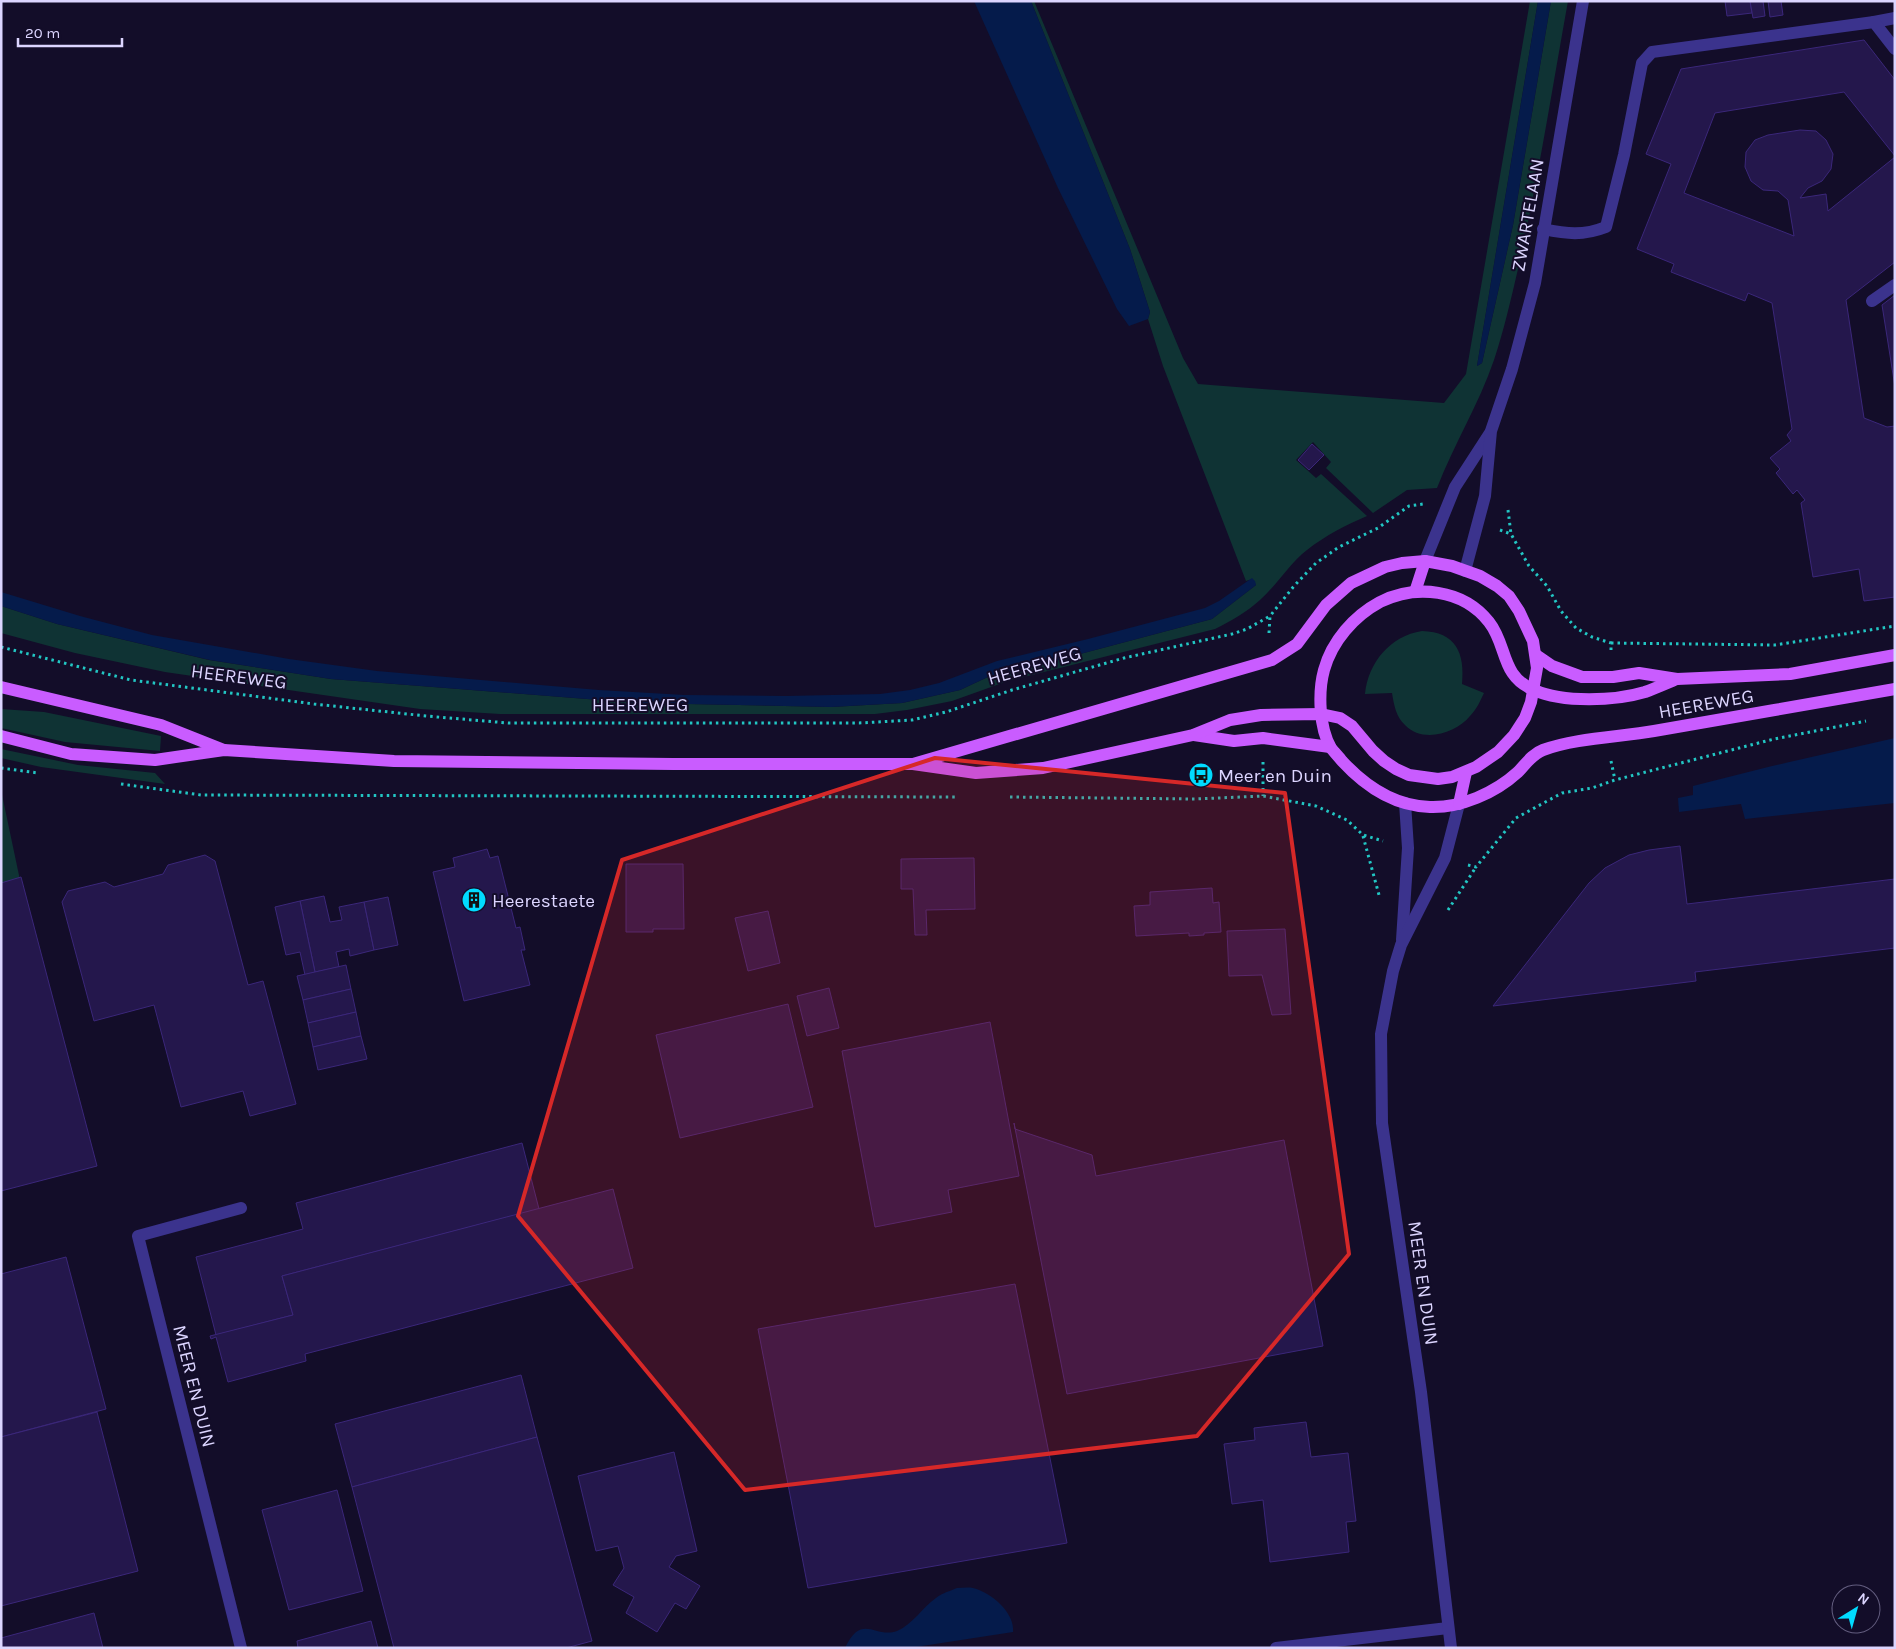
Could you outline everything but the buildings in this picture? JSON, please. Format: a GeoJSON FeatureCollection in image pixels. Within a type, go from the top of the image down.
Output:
{"type":"FeatureCollection","features":[{"type":"Feature","properties":{"kind":"main road"},"geometry":{"type":"LineString","coordinates":[[1415,592],[1425,561]]}},
{"type":"Feature","properties":{"kind":"main road"},"geometry":{"type":"LineString","coordinates":[[1,736],[71,754],[155,760],[224,750],[394,761],[914,764],[976,773],[1043,768],[1193,735],[1230,720],[1262,716],[1321,714],[1340,718],[1352,726],[1384,762],[1409,775],[1438,779],[1466,772],[1476,767],[1498,752],[1514,734],[1525,718],[1534,691],[1537,668],[1536,656],[1527,625],[1509,596],[1497,586],[1480,576],[1452,566],[1425,561],[1402,563],[1385,567],[1351,583],[1326,605],[1296,644],[1272,660],[914,764]]}},
{"type":"Feature","properties":{"kind":"main road"},"geometry":{"type":"LineString","coordinates":[[1193,735],[1234,740],[1263,738],[1330,747],[1321,714],[1321,690],[1325,666],[1336,644],[1360,616],[1375,605],[1391,597],[1415,592],[1436,592],[1456,597],[1474,608],[1489,622],[1499,640],[1504,660],[1511,673],[1520,683],[1534,691]]}},
{"type":"Feature","properties":{"kind":"main road","name":"HEEREWEG"},"geometry":{"type":"LineString","coordinates":[[1536,656],[1552,666],[1582,677],[1639,673],[1677,679],[1790,674],[1895,655]]}},
{"type":"Feature","properties":{"kind":"main road","name":"HEEREWEG"},"geometry":{"type":"LineString","coordinates":[[1534,691],[1587,700],[1644,692],[1677,679]]}},
{"type":"Feature","properties":{"kind":"main road"},"geometry":{"type":"LineString","coordinates":[[1,687],[161,725],[224,750]]}},
{"type":"Feature","properties":{"kind":"main road","name":"HEEREWEG"},"geometry":{"type":"LineString","coordinates":[[1330,747],[1364,783],[1387,797],[1405,803],[1430,807],[1459,804],[1488,793],[1505,783],[1539,751],[1565,744],[1661,730],[1895,689]]}},
{"type":"Feature","properties":{"kind":"main road"},"geometry":{"type":"LineString","coordinates":[[1459,804],[1466,772]]}},
{"type":"Feature","properties":{"kind":"street","name":"ZWARTELAAN"},"geometry":{"type":"LineString","coordinates":[[1465,570],[1485,496],[1491,431],[1512,369],[1535,283],[1583,1]]}},
{"type":"Feature","properties":{"kind":"street"},"geometry":{"type":"LineString","coordinates":[[1543,229],[1571,234],[1593,232],[1606,227],[1624,155],[1642,63],[1652,52],[1895,18]]}},
{"type":"Feature","properties":{"kind":"street"},"geometry":{"type":"LineString","coordinates":[[1874,22],[1895,48]]}},
{"type":"Feature","properties":{"kind":"street"},"geometry":{"type":"LineString","coordinates":[[1872,301],[1895,285]]}},
{"type":"Feature","properties":{"kind":"street","name":"ZWARTELAAN"},"geometry":{"type":"LineString","coordinates":[[1425,561],[1455,487],[1491,431]]}},
{"type":"Feature","properties":{"kind":"street","name":"MEER EN DUIN"},"geometry":{"type":"LineString","coordinates":[[1401,945],[1408,848],[1405,803]]}},
{"type":"Feature","properties":{"kind":"street","name":"MEER EN DUIN"},"geometry":{"type":"LineString","coordinates":[[1451,1648],[1421,1392],[1382,1123],[1381,1034],[1393,971],[1401,945],[1444,858],[1459,804]]}},
{"type":"Feature","properties":{"kind":"street","name":"MEER EN DUIN"},"geometry":{"type":"LineString","coordinates":[[240,1208],[138,1236],[241,1648]]}},
{"type":"Feature","properties":{"kind":"street"},"geometry":{"type":"LineString","coordinates":[[1276,1648],[1448,1628]]}},
{"type":"Feature","properties":{"kind":"path","name":"HEEREWEG"},"geometry":{"type":"LineString","coordinates":[[1,648],[131,680],[304,703],[508,723],[859,723],[912,720],[946,712],[1012,690],[1124,658],[1247,629],[1270,616],[1310,569],[1339,547],[1378,528],[1409,506],[1423,504],[1446,511]]}},
{"type":"Feature","properties":{"kind":"path"},"geometry":{"type":"LineString","coordinates":[[1611,644],[1775,645],[1895,626]]}},
{"type":"Feature","properties":{"kind":"path"},"geometry":{"type":"LineString","coordinates":[[1615,780],[1774,739],[1867,721]]}},
{"type":"Feature","properties":{"kind":"path"},"geometry":{"type":"LineString","coordinates":[[1,768],[39,773]]}},
{"type":"Feature","properties":{"kind":"path"},"geometry":{"type":"LineString","coordinates":[[115,784],[200,795],[961,797]]}},
{"type":"Feature","properties":{"kind":"path"},"geometry":{"type":"LineString","coordinates":[[1000,797],[1195,799],[1263,796]]}},
{"type":"Feature","properties":{"kind":"highlighted area"},"geometry":{"type":"Polygon","coordinates":[[[935,758],[1285,793],[1349,1254],[1197,1436],[745,1490],[518,1216],[622,860],[935,758]]]}},
{"type":"Feature","properties":{"kind":"green space"},"geometry":{"type":"Polygon","coordinates":[[[1031,1],[1034,1],[1183,358],[1198,384],[1444,403],[1466,374],[1530,1],[1538,1],[1477,366],[1482,363],[1513,225],[1551,1],[1568,1],[1532,202],[1504,326],[1488,376],[1437,488],[1407,490],[1373,513],[1326,468],[1331,462],[1313,442],[1296,460],[1316,478],[1321,474],[1367,516],[1336,531],[1307,550],[1266,594],[1239,616],[1215,629],[1008,681],[952,701],[875,714],[500,714],[420,709],[165,672],[75,653],[1,633],[1,606],[57,624],[209,660],[331,679],[638,703],[831,707],[902,703],[960,690],[990,676],[1012,672],[1212,619],[1256,585],[1252,579],[1246,581],[1163,366],[1148,319],[1150,312],[1130,249],[1031,1]]]}},
{"type":"Feature","properties":{"kind":"green space"},"geometry":{"type":"Polygon","coordinates":[[[1422,631],[1443,635],[1456,646],[1462,663],[1462,684],[1484,693],[1475,711],[1464,722],[1439,734],[1421,734],[1412,731],[1405,725],[1397,715],[1392,693],[1365,694],[1371,672],[1383,653],[1400,639],[1422,631]]]}},
{"type":"Feature","properties":{"kind":"green space"},"geometry":{"type":"Polygon","coordinates":[[[1,709],[44,712],[161,736],[160,751],[65,742],[1,728],[1,709]]]}},
{"type":"Feature","properties":{"kind":"green space"},"geometry":{"type":"Polygon","coordinates":[[[1,749],[78,765],[155,773],[165,784],[41,767],[1,758],[1,749]]]}},
{"type":"Feature","properties":{"kind":"green space"},"geometry":{"type":"Polygon","coordinates":[[[1,790],[20,880],[1,885],[1,790]]]}},
{"type":"Feature","properties":{"kind":"water"},"geometry":{"type":"Polygon","coordinates":[[[974,1],[1031,1],[1130,249],[1150,312],[1148,319],[1129,326],[1117,309],[1058,188],[974,1]]]}},
{"type":"Feature","properties":{"kind":"water"},"geometry":{"type":"Polygon","coordinates":[[[1538,1],[1551,1],[1513,225],[1482,363],[1477,366],[1538,1]]]}},
{"type":"Feature","properties":{"kind":"water"},"geometry":{"type":"Polygon","coordinates":[[[1252,578],[1256,585],[1212,619],[1012,672],[990,676],[960,690],[902,703],[831,707],[638,703],[331,679],[210,660],[57,624],[1,606],[1,592],[152,635],[289,659],[377,671],[599,690],[684,695],[786,696],[880,694],[910,690],[939,683],[997,661],[1205,608],[1219,601],[1252,578]]]}},
{"type":"Feature","properties":{"kind":"water"},"geometry":{"type":"Polygon","coordinates":[[[1895,738],[1895,803],[1745,819],[1741,804],[1679,812],[1678,798],[1693,795],[1693,786],[1895,738]]]}},
{"type":"Feature","properties":{"kind":"water"},"geometry":{"type":"Polygon","coordinates":[[[957,1588],[973,1588],[995,1599],[1010,1618],[1013,1632],[909,1648],[845,1648],[851,1637],[857,1631],[863,1629],[889,1633],[897,1631],[913,1620],[938,1596],[957,1588]]]}},
{"type":"Feature","properties":{"kind":"place","name":"Meer en Duin"},"geometry":{"type":"Point","coordinates":[1201,775]}},
{"type":"Feature","properties":{"kind":"place","name":"Heerestaete"},"geometry":{"type":"Point","coordinates":[474,900]}}]}
